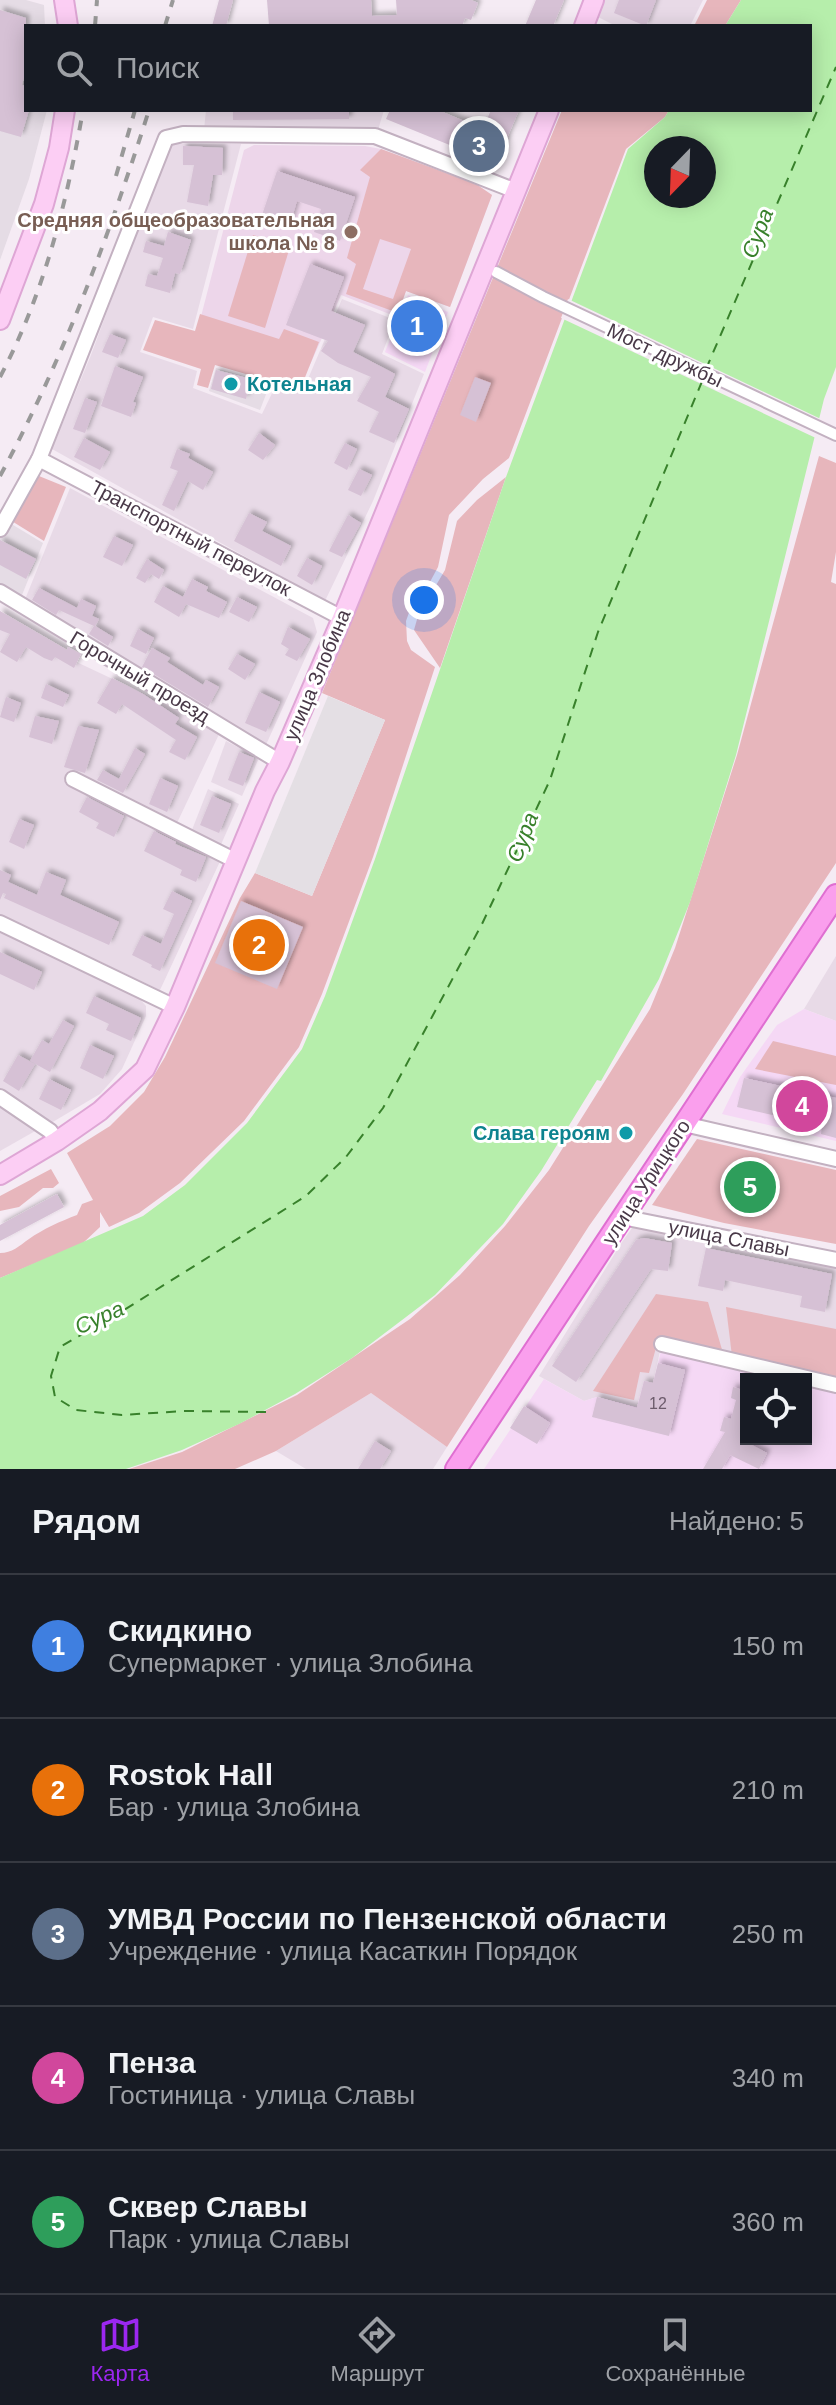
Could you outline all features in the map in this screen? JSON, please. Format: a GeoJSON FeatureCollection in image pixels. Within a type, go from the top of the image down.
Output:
{"type":"FeatureCollection","features":[{"type":"Feature","properties":{"kind":"main road"},"geometry":{"type":"LineString","coordinates":[[64,0],[68,24]]}},
{"type":"Feature","properties":{"kind":"main road"},"geometry":{"type":"LineString","coordinates":[[585,24],[594,0]]}},
{"type":"Feature","properties":{"kind":"main road"},"geometry":{"type":"LineString","coordinates":[[0,320],[44,204],[65,112]]}},
{"type":"Feature","properties":{"kind":"main road","name":"улица Злобина"},"geometry":{"type":"LineString","coordinates":[[0,1175],[100,1111],[145,1069],[175,1007],[265,791],[342,618],[548,112]]}},
{"type":"Feature","properties":{"kind":"main road","name":"улица Урицкого"},"geometry":{"type":"LineString","coordinates":[[456,1469],[836,895]]}},
{"type":"Feature","properties":{"kind":"street"},"geometry":{"type":"LineString","coordinates":[[0,529],[39,459],[166,138],[183,134],[375,136],[516,191]]}},
{"type":"Feature","properties":{"kind":"street","name":"Мост дружбы"},"geometry":{"type":"LineString","coordinates":[[496,272],[836,435]]}},
{"type":"Feature","properties":{"kind":"street","name":"Транспортный переулок"},"geometry":{"type":"LineString","coordinates":[[39,459],[342,618]]}},
{"type":"Feature","properties":{"kind":"street","name":"Горочный проезд"},"geometry":{"type":"LineString","coordinates":[[0,592],[280,762]]}},
{"type":"Feature","properties":{"kind":"street"},"geometry":{"type":"LineString","coordinates":[[73,779],[236,861]]}},
{"type":"Feature","properties":{"kind":"street"},"geometry":{"type":"LineString","coordinates":[[0,923],[175,1007]]}},
{"type":"Feature","properties":{"kind":"street"},"geometry":{"type":"LineString","coordinates":[[0,1097],[50,1131],[57,1141]]}},
{"type":"Feature","properties":{"kind":"street"},"geometry":{"type":"LineString","coordinates":[[684,1124],[836,1159]]}},
{"type":"Feature","properties":{"kind":"street","name":"улица Славы"},"geometry":{"type":"LineString","coordinates":[[622,1217],[836,1260]]}},
{"type":"Feature","properties":{"kind":"street"},"geometry":{"type":"LineString","coordinates":[[662,1344],[836,1385]]}},
{"type":"Feature","properties":{"kind":"shaded area"},"geometry":{"type":"Polygon","coordinates":[[[0,0],[26,0],[44,5],[45,24],[24,24],[24,112],[46,112],[29,179],[0,260],[0,0]]]}},
{"type":"Feature","properties":{"kind":"shaded area"},"geometry":{"type":"Polygon","coordinates":[[[604,0],[703,0],[691,24],[612,24],[598,17],[604,0]]]}},
{"type":"Feature","properties":{"kind":"shaded area"},"geometry":{"type":"Polygon","coordinates":[[[707,0],[741,0],[726,24],[695,24],[707,0]]]}},
{"type":"Feature","properties":{"kind":"shaded area"},"geometry":{"type":"Polygon","coordinates":[[[206,112],[383,112],[378,130],[204,130],[206,112]]]}},
{"type":"Feature","properties":{"kind":"shaded area"},"geometry":{"type":"Polygon","coordinates":[[[561,112],[668,112],[626,149],[509,458],[483,479],[449,515],[438,567],[424,593],[411,607],[406,621],[407,641],[411,650],[435,667],[373,857],[299,1047],[244,1121],[180,1183],[139,1213],[109,1227],[100,1212],[100,1227],[82,1244],[0,1278],[0,1253],[12,1250],[77,1215],[82,1204],[93,1200],[67,1153],[110,1126],[144,1092],[165,1057],[240,898],[255,873],[312,896],[385,720],[322,693],[561,112]]]}},
{"type":"Feature","properties":{"kind":"shaded area"},"geometry":{"type":"Polygon","coordinates":[[[169,144],[241,144],[193,329],[153,317],[140,352],[197,371],[193,388],[262,414],[275,387],[302,393],[342,299],[395,320],[382,354],[424,374],[373,501],[325,601],[52,449],[91,355],[169,144]]]}},
{"type":"Feature","properties":{"kind":"shaded area","name":"Средняя общеобразовательная школа № 8"},"geometry":{"type":"Polygon","coordinates":[[[254,145],[365,146],[381,149],[476,184],[492,195],[450,307],[406,291],[397,317],[341,295],[309,367],[197,332],[244,150],[254,145]]]}},
{"type":"Feature","properties":{"kind":"shaded area"},"geometry":{"type":"Polygon","coordinates":[[[381,149],[476,184],[492,195],[450,307],[406,291],[398,313],[346,294],[356,264],[347,258],[370,177],[360,170],[381,149]],[[380,239],[363,289],[393,299],[411,249],[380,239]]]}},
{"type":"Feature","properties":{"kind":"shaded area"},"geometry":{"type":"Polygon","coordinates":[[[253,235],[290,247],[265,328],[228,316],[253,235]]]}},
{"type":"Feature","properties":{"kind":"shaded area"},"geometry":{"type":"Polygon","coordinates":[[[408,295],[448,312],[425,372],[385,352],[408,295]]]}},
{"type":"Feature","properties":{"kind":"shaded area"},"geometry":{"type":"Polygon","coordinates":[[[200,314],[279,339],[284,329],[319,342],[300,390],[215,365],[208,388],[197,385],[201,369],[143,350],[155,320],[195,331],[200,314]]]}},
{"type":"Feature","properties":{"kind":"shaded area"},"geometry":{"type":"Polygon","coordinates":[[[216,368],[270,384],[260,410],[209,391],[216,368]]]}},
{"type":"Feature","properties":{"kind":"shaded area"},"geometry":{"type":"Polygon","coordinates":[[[819,456],[836,463],[836,552],[831,582],[836,584],[836,863],[683,1094],[589,1226],[447,1447],[371,1393],[276,1451],[235,1469],[129,1469],[182,1452],[297,1395],[410,1319],[460,1275],[505,1226],[549,1170],[650,1009],[675,948],[737,755],[819,456]]]}},
{"type":"Feature","properties":{"kind":"shaded area"},"geometry":{"type":"Polygon","coordinates":[[[34,474],[66,487],[44,541],[10,520],[34,474]]]}},
{"type":"Feature","properties":{"kind":"shaded area"},"geometry":{"type":"Polygon","coordinates":[[[506,477],[440,668],[414,630],[418,616],[445,570],[457,521],[506,477]]]}},
{"type":"Feature","properties":{"kind":"shaded area"},"geometry":{"type":"Polygon","coordinates":[[[70,488],[313,618],[317,632],[265,747],[24,602],[70,488]]]}},
{"type":"Feature","properties":{"kind":"shaded area"},"geometry":{"type":"Polygon","coordinates":[[[8,522],[43,543],[20,600],[0,588],[0,537],[8,522]]]}},
{"type":"Feature","properties":{"kind":"shaded area"},"geometry":{"type":"Polygon","coordinates":[[[0,626],[221,730],[177,823],[71,773],[223,855],[160,990],[0,914],[0,626]]]}},
{"type":"Feature","properties":{"kind":"shaded area"},"geometry":{"type":"Polygon","coordinates":[[[328,696],[385,720],[312,896],[255,873],[328,696]]]}},
{"type":"Feature","properties":{"kind":"shaded area"},"geometry":{"type":"Polygon","coordinates":[[[226,741],[259,758],[242,796],[211,782],[226,741]]]}},
{"type":"Feature","properties":{"kind":"shaded area"},"geometry":{"type":"Polygon","coordinates":[[[208,789],[239,804],[219,849],[190,835],[208,789]]]}},
{"type":"Feature","properties":{"kind":"shaded area"},"geometry":{"type":"Polygon","coordinates":[[[0,930],[136,995],[146,1006],[146,1016],[122,1069],[100,1094],[51,1123],[0,1088],[0,930]]]}},
{"type":"Feature","properties":{"kind":"shaded area"},"geometry":{"type":"Polygon","coordinates":[[[836,956],[836,1021],[804,1009],[836,956]]]}},
{"type":"Feature","properties":{"kind":"shaded area"},"geometry":{"type":"Polygon","coordinates":[[[804,1009],[836,1021],[836,1141],[722,1114],[740,1077],[777,1025],[804,1009]]]}},
{"type":"Feature","properties":{"kind":"shaded area"},"geometry":{"type":"Polygon","coordinates":[[[773,1041],[836,1056],[836,1085],[755,1069],[773,1041]]]}},
{"type":"Feature","properties":{"kind":"shaded area"},"geometry":{"type":"Polygon","coordinates":[[[0,1105],[37,1130],[0,1151],[0,1105]]]}},
{"type":"Feature","properties":{"kind":"shaded area"},"geometry":{"type":"Polygon","coordinates":[[[697,1139],[836,1170],[836,1244],[724,1223],[652,1205],[697,1139]]]}},
{"type":"Feature","properties":{"kind":"shaded area"},"geometry":{"type":"Polygon","coordinates":[[[51,1169],[59,1183],[53,1188],[43,1188],[19,1207],[0,1211],[0,1196],[51,1169]]]}},
{"type":"Feature","properties":{"kind":"shaded area"},"geometry":{"type":"Polygon","coordinates":[[[637,1224],[836,1263],[836,1389],[812,1384],[812,1373],[762,1373],[660,1351],[653,1384],[637,1408],[597,1397],[584,1401],[539,1376],[637,1224]]]}},
{"type":"Feature","properties":{"kind":"shaded area"},"geometry":{"type":"Polygon","coordinates":[[[656,1294],[708,1302],[723,1353],[659,1337],[649,1373],[640,1372],[634,1400],[593,1391],[656,1294]]]}},
{"type":"Feature","properties":{"kind":"shaded area"},"geometry":{"type":"Polygon","coordinates":[[[726,1307],[836,1329],[836,1380],[732,1356],[726,1307]]]}},
{"type":"Feature","properties":{"kind":"shaded area"},"geometry":{"type":"Polygon","coordinates":[[[661,1351],[762,1373],[740,1373],[740,1445],[812,1445],[812,1384],[836,1389],[836,1469],[484,1469],[544,1379],[584,1401],[597,1397],[637,1407],[644,1381],[653,1383],[661,1351]]]}},
{"type":"Feature","properties":{"kind":"shaded area"},"geometry":{"type":"Polygon","coordinates":[[[371,1393],[447,1447],[433,1469],[306,1469],[276,1451],[371,1393]]]}},
{"type":"Feature","properties":{"kind":"water","name":"Сура"},"geometry":{"type":"Polygon","coordinates":[[[741,0],[836,0],[836,367],[824,399],[736,755],[690,902],[659,979],[601,1081],[597,1080],[541,1171],[503,1224],[435,1295],[352,1358],[239,1424],[182,1450],[126,1469],[0,1469],[0,1278],[143,1216],[185,1185],[247,1123],[302,1049],[325,996],[375,859],[506,477],[628,149],[668,112],[812,112],[812,24],[726,24],[741,0]]]}},
{"type":"Feature","properties":{"kind":"pier"},"geometry":{"type":"Polygon","coordinates":[[[568,299],[823,420],[818,439],[561,318],[568,299]]]}},
{"type":"Feature","properties":{"kind":"building"},"geometry":{"type":"Polygon","coordinates":[[[219,0],[233,0],[227,24],[213,24],[219,0]]]}},
{"type":"Feature","properties":{"kind":"building"},"geometry":{"type":"Polygon","coordinates":[[[267,0],[371,0],[372,16],[397,15],[396,0],[471,0],[478,3],[471,20],[465,18],[463,24],[269,24],[267,0]]]}},
{"type":"Feature","properties":{"kind":"building"},"geometry":{"type":"Polygon","coordinates":[[[536,0],[564,0],[554,24],[526,24],[536,0]]]}},
{"type":"Feature","properties":{"kind":"building"},"geometry":{"type":"Polygon","coordinates":[[[619,0],[656,0],[647,24],[614,13],[619,0]]]}},
{"type":"Feature","properties":{"kind":"building"},"geometry":{"type":"Polygon","coordinates":[[[0,10],[26,18],[22,85],[24,112],[28,112],[21,137],[0,131],[0,10]]]}},
{"type":"Feature","properties":{"kind":"building"},"geometry":{"type":"Polygon","coordinates":[[[233,112],[349,112],[349,119],[233,120],[233,112]]]}},
{"type":"Feature","properties":{"kind":"building"},"geometry":{"type":"Polygon","coordinates":[[[389,112],[443,112],[483,129],[490,112],[518,112],[496,164],[386,119],[389,112]]]}},
{"type":"Feature","properties":{"kind":"building"},"geometry":{"type":"Polygon","coordinates":[[[183,146],[223,148],[222,175],[213,175],[208,206],[187,202],[194,165],[183,165],[183,146]]]}},
{"type":"Feature","properties":{"kind":"building"},"geometry":{"type":"Polygon","coordinates":[[[277,171],[355,197],[340,241],[314,232],[321,209],[297,201],[290,224],[262,215],[277,171]]]}},
{"type":"Feature","properties":{"kind":"building"},"geometry":{"type":"Polygon","coordinates":[[[168,232],[191,240],[180,274],[175,273],[170,293],[145,286],[148,274],[157,276],[163,258],[143,252],[146,241],[164,246],[168,232]]]}},
{"type":"Feature","properties":{"kind":"building"},"geometry":{"type":"Polygon","coordinates":[[[310,264],[344,277],[331,311],[365,325],[353,352],[395,374],[385,397],[409,409],[394,443],[369,432],[379,412],[357,401],[371,377],[338,363],[321,351],[328,341],[286,325],[310,264]]]}},
{"type":"Feature","properties":{"kind":"building"},"geometry":{"type":"Polygon","coordinates":[[[407,309],[436,322],[424,350],[394,337],[407,309]]]}},
{"type":"Feature","properties":{"kind":"building"},"geometry":{"type":"Polygon","coordinates":[[[110,334],[126,340],[118,358],[102,352],[110,334]]]}},
{"type":"Feature","properties":{"kind":"building"},"geometry":{"type":"Polygon","coordinates":[[[115,366],[143,377],[131,417],[101,406],[115,366]]]}},
{"type":"Feature","properties":{"kind":"building","name":"Котельная"},"geometry":{"type":"Polygon","coordinates":[[[216,370],[251,379],[246,399],[211,389],[216,370]]]}},
{"type":"Feature","properties":{"kind":"building"},"geometry":{"type":"Polygon","coordinates":[[[475,377],[491,383],[476,422],[460,415],[475,377]]]}},
{"type":"Feature","properties":{"kind":"building"},"geometry":{"type":"Polygon","coordinates":[[[85,398],[97,402],[85,433],[73,429],[85,398]]]}},
{"type":"Feature","properties":{"kind":"building"},"geometry":{"type":"Polygon","coordinates":[[[259,433],[275,445],[263,460],[248,450],[259,433]]]}},
{"type":"Feature","properties":{"kind":"building"},"geometry":{"type":"Polygon","coordinates":[[[84,438],[110,452],[100,470],[74,457],[84,438]]]}},
{"type":"Feature","properties":{"kind":"building"},"geometry":{"type":"Polygon","coordinates":[[[345,443],[357,449],[347,470],[334,463],[345,443]]]}},
{"type":"Feature","properties":{"kind":"building"},"geometry":{"type":"Polygon","coordinates":[[[177,449],[190,454],[188,458],[213,472],[203,490],[188,481],[174,511],[162,505],[178,471],[170,468],[177,449]]]}},
{"type":"Feature","properties":{"kind":"building"},"geometry":{"type":"Polygon","coordinates":[[[359,469],[372,475],[361,496],[348,490],[359,469]]]}},
{"type":"Feature","properties":{"kind":"building"},"geometry":{"type":"Polygon","coordinates":[[[249,513],[267,522],[262,531],[291,546],[281,566],[234,541],[249,513]]]}},
{"type":"Feature","properties":{"kind":"building"},"geometry":{"type":"Polygon","coordinates":[[[348,515],[361,523],[342,557],[329,551],[348,515]]]}},
{"type":"Feature","properties":{"kind":"building"},"geometry":{"type":"Polygon","coordinates":[[[114,536],[133,545],[122,566],[103,557],[114,536]]]}},
{"type":"Feature","properties":{"kind":"building"},"geometry":{"type":"Polygon","coordinates":[[[0,540],[36,559],[26,579],[0,565],[0,540]]]}},
{"type":"Feature","properties":{"kind":"building"},"geometry":{"type":"Polygon","coordinates":[[[307,558],[322,566],[312,585],[297,576],[307,558]]]}},
{"type":"Feature","properties":{"kind":"building"},"geometry":{"type":"Polygon","coordinates":[[[147,559],[164,570],[159,579],[151,574],[145,583],[136,578],[147,559]]]}},
{"type":"Feature","properties":{"kind":"building"},"geometry":{"type":"Polygon","coordinates":[[[192,579],[227,602],[219,618],[186,604],[179,617],[154,602],[163,586],[183,597],[192,579]]]}},
{"type":"Feature","properties":{"kind":"building"},"geometry":{"type":"Polygon","coordinates":[[[39,588],[77,608],[81,599],[96,606],[92,616],[99,619],[95,626],[113,637],[108,646],[89,634],[94,626],[59,610],[56,615],[32,600],[39,588]]]}},
{"type":"Feature","properties":{"kind":"building"},"geometry":{"type":"Polygon","coordinates":[[[237,597],[257,607],[249,622],[229,612],[237,597]]]}},
{"type":"Feature","properties":{"kind":"building"},"geometry":{"type":"Polygon","coordinates":[[[0,611],[67,650],[68,647],[81,654],[74,668],[55,657],[52,661],[44,658],[26,647],[17,662],[0,652],[10,634],[0,630],[0,611]]]}},
{"type":"Feature","properties":{"kind":"building"},"geometry":{"type":"Polygon","coordinates":[[[288,627],[310,639],[297,661],[285,655],[289,649],[281,644],[288,627]]]}},
{"type":"Feature","properties":{"kind":"building"},"geometry":{"type":"Polygon","coordinates":[[[138,629],[154,638],[146,654],[130,646],[138,629]]]}},
{"type":"Feature","properties":{"kind":"building"},"geometry":{"type":"Polygon","coordinates":[[[152,648],[170,658],[167,662],[203,685],[206,680],[219,687],[208,707],[142,667],[152,648]]]}},
{"type":"Feature","properties":{"kind":"building"},"geometry":{"type":"Polygon","coordinates":[[[237,654],[255,664],[245,680],[228,669],[237,654]]]}},
{"type":"Feature","properties":{"kind":"building"},"geometry":{"type":"Polygon","coordinates":[[[112,678],[179,718],[175,724],[197,737],[185,760],[169,752],[176,740],[122,704],[116,714],[97,703],[112,678]]]}},
{"type":"Feature","properties":{"kind":"building"},"geometry":{"type":"Polygon","coordinates":[[[46,684],[69,695],[63,707],[41,698],[46,684]]]}},
{"type":"Feature","properties":{"kind":"building"},"geometry":{"type":"Polygon","coordinates":[[[259,692],[280,702],[266,732],[245,723],[259,692]]]}},
{"type":"Feature","properties":{"kind":"building"},"geometry":{"type":"Polygon","coordinates":[[[6,697],[21,703],[14,722],[0,717],[6,697]]]}},
{"type":"Feature","properties":{"kind":"building"},"geometry":{"type":"Polygon","coordinates":[[[35,716],[59,721],[52,744],[29,737],[35,716]]]}},
{"type":"Feature","properties":{"kind":"building"},"geometry":{"type":"Polygon","coordinates":[[[78,726],[99,730],[85,773],[64,767],[78,726]]]}},
{"type":"Feature","properties":{"kind":"building"},"geometry":{"type":"Polygon","coordinates":[[[135,748],[145,754],[123,793],[97,780],[103,770],[119,779],[135,748]]]}},
{"type":"Feature","properties":{"kind":"building"},"geometry":{"type":"Polygon","coordinates":[[[239,752],[254,758],[243,786],[228,780],[239,752]]]}},
{"type":"Feature","properties":{"kind":"building"},"geometry":{"type":"Polygon","coordinates":[[[160,778],[178,786],[167,812],[149,804],[160,778]]]}},
{"type":"Feature","properties":{"kind":"building"},"geometry":{"type":"Polygon","coordinates":[[[212,796],[231,804],[219,833],[200,825],[212,796]]]}},
{"type":"Feature","properties":{"kind":"building"},"geometry":{"type":"Polygon","coordinates":[[[87,797],[124,816],[114,837],[96,828],[99,823],[79,812],[87,797]]]}},
{"type":"Feature","properties":{"kind":"building"},"geometry":{"type":"Polygon","coordinates":[[[19,819],[34,825],[24,849],[9,842],[19,819]]]}},
{"type":"Feature","properties":{"kind":"building"},"geometry":{"type":"Polygon","coordinates":[[[154,831],[206,857],[196,882],[180,875],[182,870],[144,851],[154,831]]]}},
{"type":"Feature","properties":{"kind":"building"},"geometry":{"type":"Polygon","coordinates":[[[0,870],[11,875],[8,882],[37,895],[46,872],[66,880],[60,895],[119,922],[109,945],[4,898],[6,894],[3,893],[0,900],[0,870]]]}},
{"type":"Feature","properties":{"kind":"building"},"geometry":{"type":"Polygon","coordinates":[[[172,891],[192,901],[160,971],[132,955],[142,935],[161,944],[174,914],[163,909],[172,891]]]}},
{"type":"Feature","properties":{"kind":"building"},"geometry":{"type":"Polygon","coordinates":[[[241,901],[303,927],[277,989],[215,963],[241,901]]]}},
{"type":"Feature","properties":{"kind":"building"},"geometry":{"type":"Polygon","coordinates":[[[0,952],[42,972],[34,990],[0,974],[0,952]]]}},
{"type":"Feature","properties":{"kind":"building"},"geometry":{"type":"Polygon","coordinates":[[[94,996],[141,1018],[131,1041],[106,1030],[109,1024],[86,1013],[94,996]]]}},
{"type":"Feature","properties":{"kind":"building"},"geometry":{"type":"Polygon","coordinates":[[[63,1020],[74,1026],[50,1072],[30,1061],[42,1040],[49,1044],[63,1020]]]}},
{"type":"Feature","properties":{"kind":"building"},"geometry":{"type":"Polygon","coordinates":[[[90,1045],[114,1056],[103,1079],[80,1068],[90,1045]]]}},
{"type":"Feature","properties":{"kind":"building"},"geometry":{"type":"Polygon","coordinates":[[[18,1055],[35,1064],[19,1091],[3,1081],[18,1055]]]}},
{"type":"Feature","properties":{"kind":"building"},"geometry":{"type":"Polygon","coordinates":[[[744,1078],[836,1098],[836,1138],[821,1134],[822,1126],[737,1107],[744,1078]]]}},
{"type":"Feature","properties":{"kind":"building"},"geometry":{"type":"Polygon","coordinates":[[[49,1079],[71,1090],[61,1110],[39,1099],[49,1079]]]}},
{"type":"Feature","properties":{"kind":"building"},"geometry":{"type":"Polygon","coordinates":[[[57,1194],[64,1207],[0,1241],[0,1225],[57,1194]]]}},
{"type":"Feature","properties":{"kind":"building"},"geometry":{"type":"Polygon","coordinates":[[[644,1238],[672,1243],[668,1271],[651,1269],[576,1382],[552,1366],[636,1240],[644,1238]]]}},
{"type":"Feature","properties":{"kind":"building"},"geometry":{"type":"Polygon","coordinates":[[[706,1248],[832,1274],[825,1312],[800,1307],[802,1296],[725,1280],[723,1291],[698,1286],[706,1248]]]}},
{"type":"Feature","properties":{"kind":"building"},"geometry":{"type":"Polygon","coordinates":[[[658,1363],[685,1370],[669,1436],[592,1417],[597,1397],[637,1408],[644,1381],[653,1383],[658,1363]]]}},
{"type":"Feature","properties":{"kind":"building"},"geometry":{"type":"Polygon","coordinates":[[[733,1387],[740,1389],[740,1445],[752,1445],[767,1453],[759,1469],[730,1455],[722,1469],[703,1469],[725,1432],[720,1431],[724,1417],[731,1419],[736,1400],[731,1398],[733,1387]]]}},
{"type":"Feature","properties":{"kind":"building"},"geometry":{"type":"Polygon","coordinates":[[[524,1406],[550,1423],[537,1444],[510,1428],[524,1406]]]}},
{"type":"Feature","properties":{"kind":"building"},"geometry":{"type":"Polygon","coordinates":[[[375,1441],[391,1451],[380,1469],[358,1469],[375,1441]]]}},
{"type":"Feature","properties":{"kind":"ferry route"},"geometry":{"type":"LineString","coordinates":[[706,369],[836,67]]}},
{"type":"Feature","properties":{"kind":"ferry route"},"geometry":{"type":"LineString","coordinates":[[266,1412],[184,1411],[122,1415],[76,1410],[55,1397],[51,1376],[60,1347],[306,1196],[346,1157],[383,1108],[482,924],[550,780],[598,632],[703,379]]}},
{"type":"Feature","properties":{"kind":"railway"},"geometry":{"type":"LineString","coordinates":[[95,24],[97,0]]}},
{"type":"Feature","properties":{"kind":"railway"},"geometry":{"type":"LineString","coordinates":[[166,24],[173,0]]}},
{"type":"Feature","properties":{"kind":"railway"},"geometry":{"type":"LineString","coordinates":[[0,377],[29,313],[52,247],[83,112]]}},
{"type":"Feature","properties":{"kind":"railway"},"geometry":{"type":"LineString","coordinates":[[116,176],[134,112]]}},
{"type":"Feature","properties":{"kind":"railway"},"geometry":{"type":"LineString","coordinates":[[0,476],[44,388],[83,297],[148,112]]}},
{"type":"Feature","properties":{"kind":"place","name":"УМВД России по Пензенской области"},"geometry":{"type":"Point","coordinates":[479,146]}},
{"type":"Feature","properties":{"kind":"place","name":"Средняя общеобразовательная школа № 8"},"geometry":{"type":"Point","coordinates":[351,232]}},
{"type":"Feature","properties":{"kind":"place","name":"Скидкино"},"geometry":{"type":"Point","coordinates":[417,326]}},
{"type":"Feature","properties":{"kind":"place","name":"Котельная"},"geometry":{"type":"Point","coordinates":[231,384]}},
{"type":"Feature","properties":{"kind":"place","name":"Rostok Hall"},"geometry":{"type":"Point","coordinates":[259,945]}},
{"type":"Feature","properties":{"kind":"place","name":"Пенза"},"geometry":{"type":"Point","coordinates":[802,1106]}},
{"type":"Feature","properties":{"kind":"place","name":"Слава героям"},"geometry":{"type":"Point","coordinates":[626,1133]}},
{"type":"Feature","properties":{"kind":"place","name":"Сквер Славы"},"geometry":{"type":"Point","coordinates":[750,1187]}}]}
